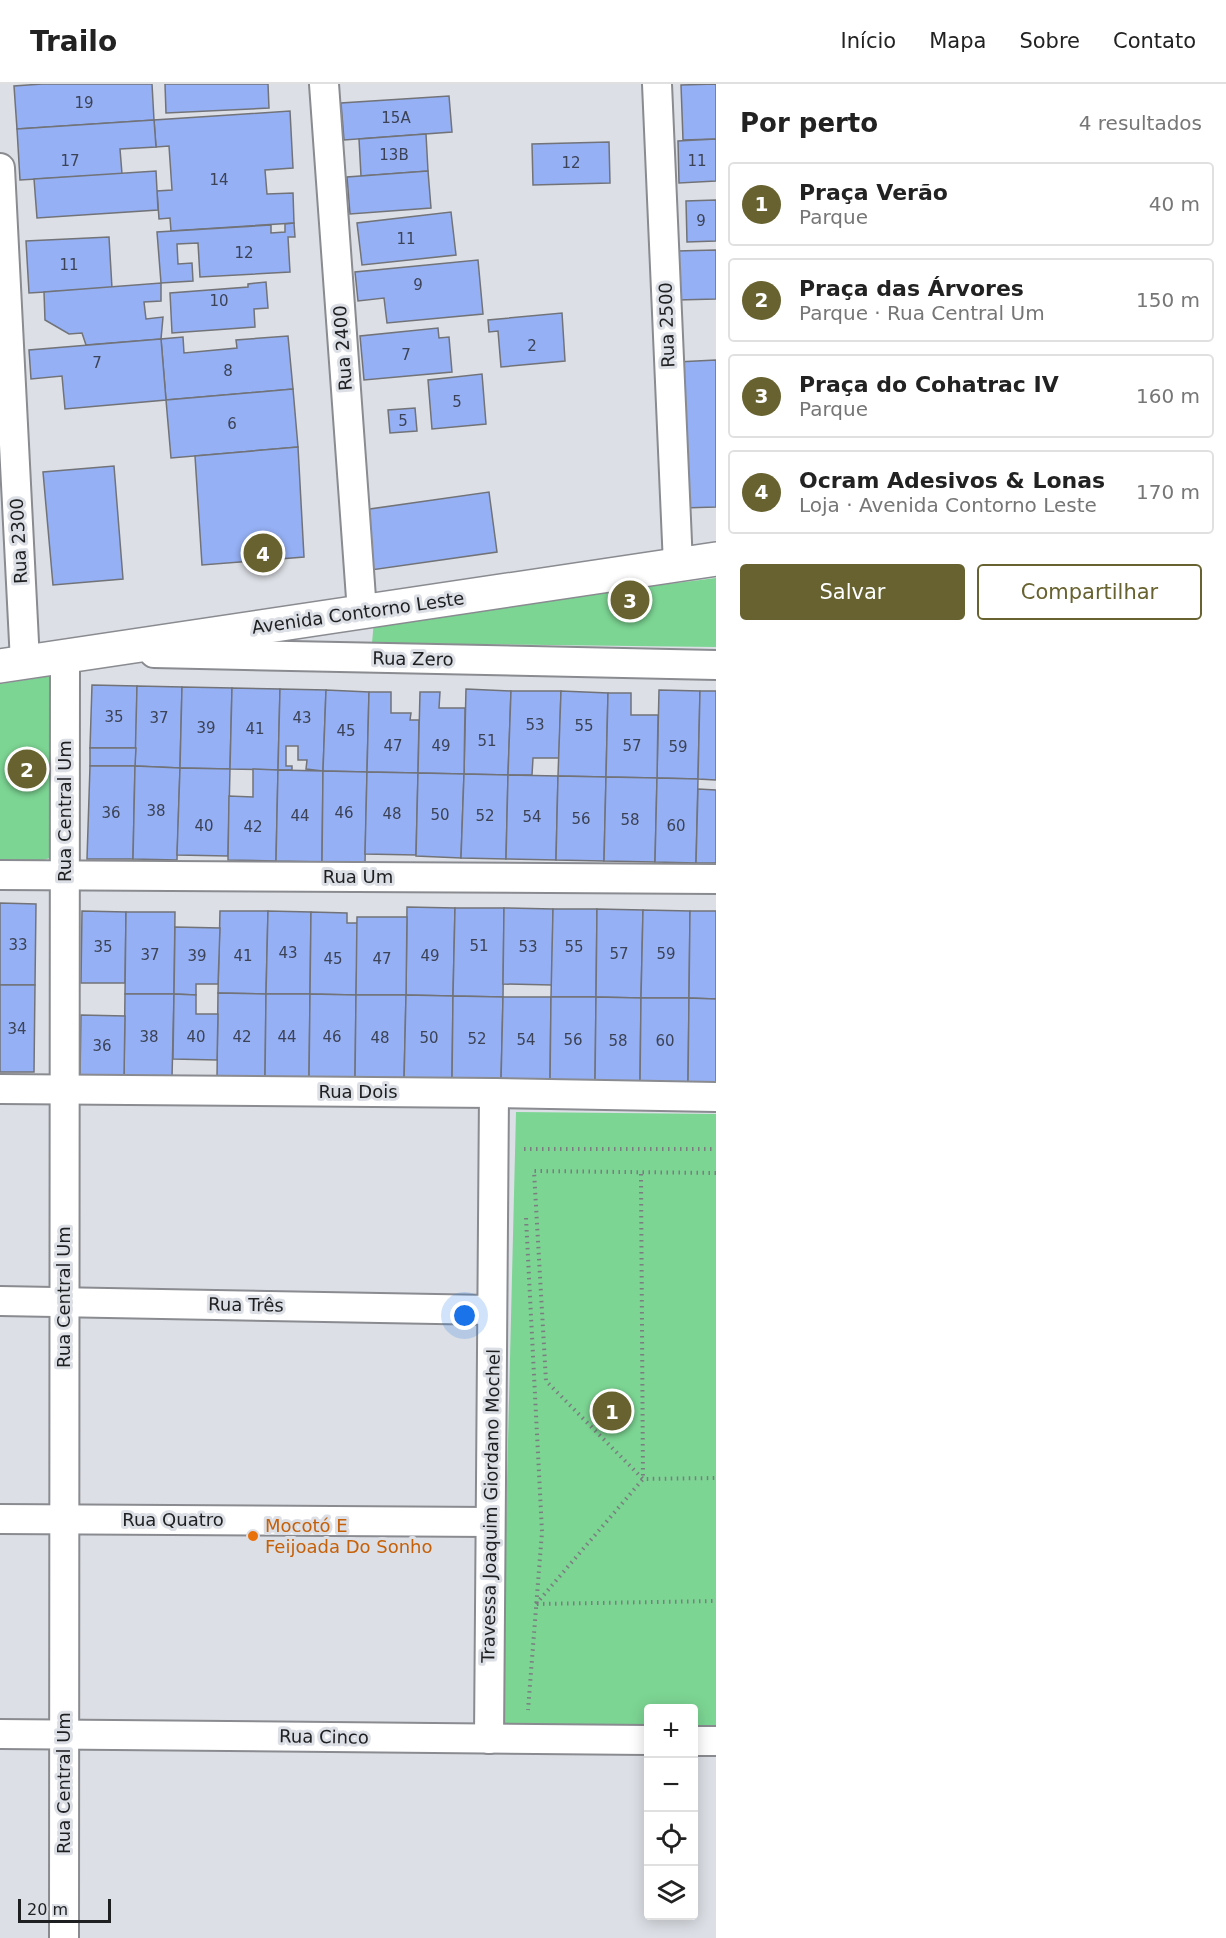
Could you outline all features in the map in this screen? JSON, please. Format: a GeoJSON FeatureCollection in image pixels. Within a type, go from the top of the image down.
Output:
{"type":"FeatureCollection","features":[{"type":"Feature","properties":{"kind":"main road","name":"Avenida Contorno Leste"},"geometry":{"type":"LineString","coordinates":[[13,664],[716,559]]}},
{"type":"Feature","properties":{"kind":"street","name":"Rua 2400"},"geometry":{"type":"LineString","coordinates":[[324,84],[362,612]]}},
{"type":"Feature","properties":{"kind":"street","name":"Rua 2500"},"geometry":{"type":"LineString","coordinates":[[657,84],[678,565]]}},
{"type":"Feature","properties":{"kind":"street","name":"Rua 2300"},"geometry":{"type":"LineString","coordinates":[[0,168],[13,664]]}},
{"type":"Feature","properties":{"kind":"street","name":"Rua Zero"},"geometry":{"type":"LineString","coordinates":[[111,650],[153,653],[716,665]]}},
{"type":"Feature","properties":{"kind":"street","name":"Rua Central Um"},"geometry":{"type":"LineString","coordinates":[[64,1938],[65,657]]}},
{"type":"Feature","properties":{"kind":"street","name":"Rua Um"},"geometry":{"type":"LineString","coordinates":[[0,875],[716,879]]}},
{"type":"Feature","properties":{"kind":"street","name":"Rua Dois"},"geometry":{"type":"LineString","coordinates":[[0,1089],[716,1097]]}},
{"type":"Feature","properties":{"kind":"street","name":"Travessa Joaquim Giordano Mochel"},"geometry":{"type":"LineString","coordinates":[[489,1739],[494,1093]]}},
{"type":"Feature","properties":{"kind":"street","name":"Rua Três"},"geometry":{"type":"LineString","coordinates":[[0,1301],[492,1310]]}},
{"type":"Feature","properties":{"kind":"street","name":"Rua Quatro"},"geometry":{"type":"LineString","coordinates":[[0,1518],[490,1522]]}},
{"type":"Feature","properties":{"kind":"street","name":"Rua Cinco"},"geometry":{"type":"LineString","coordinates":[[0,1734],[644,1740]]}},
{"type":"Feature","properties":{"kind":"street"},"geometry":{"type":"LineString","coordinates":[[698,1741],[716,1741]]}},
{"type":"Feature","properties":{"kind":"path"},"geometry":{"type":"LineString","coordinates":[[523,1161],[522,1149],[716,1149]]}},
{"type":"Feature","properties":{"kind":"path"},"geometry":{"type":"LineString","coordinates":[[716,1173],[534,1171],[546,1382],[643,1479],[716,1478]]}},
{"type":"Feature","properties":{"kind":"path"},"geometry":{"type":"LineString","coordinates":[[536,1604],[643,1479],[641,1173]]}},
{"type":"Feature","properties":{"kind":"path"},"geometry":{"type":"LineString","coordinates":[[525,1209],[542,1532],[527,1719]]}},
{"type":"Feature","properties":{"kind":"path"},"geometry":{"type":"LineString","coordinates":[[536,1604],[716,1601]]}},
{"type":"Feature","properties":{"kind":"green space"},"geometry":{"type":"Polygon","coordinates":[[[716,578],[716,647],[372,643],[374,621],[716,578]]]}},
{"type":"Feature","properties":{"kind":"green space"},"geometry":{"type":"Polygon","coordinates":[[[51,676],[59,855],[37,862],[0,862],[0,684],[51,676]]]}},
{"type":"Feature","properties":{"kind":"green space"},"geometry":{"type":"Polygon","coordinates":[[[516,1112],[716,1114],[716,1731],[698,1731],[698,1704],[644,1704],[644,1731],[501,1730],[516,1112]]]}},
{"type":"Feature","properties":{"kind":"building"},"geometry":{"type":"Polygon","coordinates":[[[152,84],[154,120],[17,129],[14,86],[152,84]]]}},
{"type":"Feature","properties":{"kind":"building"},"geometry":{"type":"Polygon","coordinates":[[[165,84],[268,84],[269,108],[166,113],[165,84]]]}},
{"type":"Feature","properties":{"kind":"building"},"geometry":{"type":"Polygon","coordinates":[[[716,84],[716,139],[683,140],[681,85],[716,84]]]}},
{"type":"Feature","properties":{"kind":"building"},"geometry":{"type":"Polygon","coordinates":[[[449,96],[452,132],[344,140],[341,103],[449,96]]]}},
{"type":"Feature","properties":{"kind":"building"},"geometry":{"type":"Polygon","coordinates":[[[290,111],[293,168],[265,170],[267,194],[293,193],[294,223],[171,231],[170,218],[159,219],[157,191],[172,190],[169,146],[156,147],[154,120],[290,111]]]}},
{"type":"Feature","properties":{"kind":"building"},"geometry":{"type":"Polygon","coordinates":[[[154,120],[156,147],[120,149],[122,174],[20,180],[17,129],[154,120]]]}},
{"type":"Feature","properties":{"kind":"building"},"geometry":{"type":"Polygon","coordinates":[[[426,134],[428,171],[361,176],[359,139],[426,134]]]}},
{"type":"Feature","properties":{"kind":"building"},"geometry":{"type":"Polygon","coordinates":[[[716,139],[716,181],[679,183],[678,141],[716,139]]]}},
{"type":"Feature","properties":{"kind":"building"},"geometry":{"type":"Polygon","coordinates":[[[609,142],[610,183],[533,185],[532,144],[609,142]]]}},
{"type":"Feature","properties":{"kind":"building"},"geometry":{"type":"Polygon","coordinates":[[[156,171],[158,210],[37,218],[34,179],[156,171]]]}},
{"type":"Feature","properties":{"kind":"building"},"geometry":{"type":"Polygon","coordinates":[[[428,171],[431,208],[350,214],[347,177],[428,171]]]}},
{"type":"Feature","properties":{"kind":"building"},"geometry":{"type":"Polygon","coordinates":[[[716,200],[716,241],[687,242],[686,201],[716,200]]]}},
{"type":"Feature","properties":{"kind":"building"},"geometry":{"type":"Polygon","coordinates":[[[451,212],[456,255],[362,265],[357,223],[451,212]]]}},
{"type":"Feature","properties":{"kind":"building"},"geometry":{"type":"Polygon","coordinates":[[[294,223],[295,237],[288,237],[290,272],[200,277],[198,243],[177,244],[178,264],[192,263],[193,281],[161,283],[157,232],[271,225],[271,233],[285,232],[285,224],[294,223]]]}},
{"type":"Feature","properties":{"kind":"building"},"geometry":{"type":"Polygon","coordinates":[[[109,237],[112,288],[29,293],[26,241],[109,237]]]}},
{"type":"Feature","properties":{"kind":"building"},"geometry":{"type":"Polygon","coordinates":[[[716,250],[716,299],[677,300],[677,251],[716,250]]]}},
{"type":"Feature","properties":{"kind":"building"},"geometry":{"type":"Polygon","coordinates":[[[478,260],[483,314],[387,323],[384,298],[358,301],[355,272],[478,260]]]}},
{"type":"Feature","properties":{"kind":"building"},"geometry":{"type":"Polygon","coordinates":[[[266,282],[268,308],[254,309],[255,327],[172,333],[170,293],[248,287],[248,284],[266,282]]]}},
{"type":"Feature","properties":{"kind":"building"},"geometry":{"type":"Polygon","coordinates":[[[161,283],[161,301],[144,302],[146,319],[163,317],[161,339],[86,345],[82,333],[69,334],[45,320],[44,292],[161,283]]]}},
{"type":"Feature","properties":{"kind":"building"},"geometry":{"type":"Polygon","coordinates":[[[562,313],[565,361],[501,367],[498,331],[489,332],[488,320],[562,313]]]}},
{"type":"Feature","properties":{"kind":"building"},"geometry":{"type":"Polygon","coordinates":[[[438,328],[439,338],[449,337],[452,372],[364,380],[360,336],[438,328]]]}},
{"type":"Feature","properties":{"kind":"building"},"geometry":{"type":"Polygon","coordinates":[[[288,336],[293,389],[166,400],[161,339],[183,337],[184,353],[237,348],[236,340],[288,336]]]}},
{"type":"Feature","properties":{"kind":"building"},"geometry":{"type":"Polygon","coordinates":[[[161,339],[166,400],[65,409],[62,376],[31,379],[29,350],[161,339]]]}},
{"type":"Feature","properties":{"kind":"building"},"geometry":{"type":"Polygon","coordinates":[[[716,360],[716,507],[683,508],[677,362],[716,360]]]}},
{"type":"Feature","properties":{"kind":"building"},"geometry":{"type":"Polygon","coordinates":[[[482,374],[486,424],[432,429],[428,380],[482,374]]]}},
{"type":"Feature","properties":{"kind":"building"},"geometry":{"type":"Polygon","coordinates":[[[293,389],[298,447],[171,458],[166,400],[293,389]]]}},
{"type":"Feature","properties":{"kind":"building"},"geometry":{"type":"Polygon","coordinates":[[[415,408],[417,431],[390,433],[388,410],[415,408]]]}},
{"type":"Feature","properties":{"kind":"building"},"geometry":{"type":"Polygon","coordinates":[[[298,447],[304,557],[202,565],[195,456],[298,447]]]}},
{"type":"Feature","properties":{"kind":"building"},"geometry":{"type":"Polygon","coordinates":[[[114,466],[123,579],[53,585],[43,472],[114,466]]]}},
{"type":"Feature","properties":{"kind":"building"},"geometry":{"type":"Polygon","coordinates":[[[489,492],[497,552],[371,570],[363,510],[489,492]]]}},
{"type":"Feature","properties":{"kind":"building"},"geometry":{"type":"Polygon","coordinates":[[[92,685],[137,686],[136,748],[90,748],[92,685]]]}},
{"type":"Feature","properties":{"kind":"building"},"geometry":{"type":"Polygon","coordinates":[[[137,686],[182,687],[180,768],[135,766],[137,686]]]}},
{"type":"Feature","properties":{"kind":"building"},"geometry":{"type":"Polygon","coordinates":[[[182,687],[232,688],[230,769],[180,768],[182,687]]]}},
{"type":"Feature","properties":{"kind":"building"},"geometry":{"type":"Polygon","coordinates":[[[232,688],[280,689],[278,770],[230,769],[232,688]]]}},
{"type":"Feature","properties":{"kind":"building"},"geometry":{"type":"Polygon","coordinates":[[[280,689],[326,690],[323,771],[306,769],[307,760],[298,760],[298,746],[286,746],[286,766],[292,766],[292,770],[278,770],[280,689]]]}},
{"type":"Feature","properties":{"kind":"building"},"geometry":{"type":"Polygon","coordinates":[[[466,689],[511,691],[508,775],[464,774],[466,689]]]}},
{"type":"Feature","properties":{"kind":"building"},"geometry":{"type":"Polygon","coordinates":[[[326,690],[369,692],[367,772],[323,771],[326,690]]]}},
{"type":"Feature","properties":{"kind":"building"},"geometry":{"type":"Polygon","coordinates":[[[659,690],[700,691],[698,779],[657,778],[659,690]]]}},
{"type":"Feature","properties":{"kind":"building"},"geometry":{"type":"Polygon","coordinates":[[[511,691],[561,691],[559,758],[533,758],[532,775],[508,775],[511,691]]]}},
{"type":"Feature","properties":{"kind":"building"},"geometry":{"type":"Polygon","coordinates":[[[561,691],[608,693],[606,777],[558,776],[561,691]]]}},
{"type":"Feature","properties":{"kind":"building"},"geometry":{"type":"Polygon","coordinates":[[[700,691],[716,691],[716,780],[698,779],[700,691]]]}},
{"type":"Feature","properties":{"kind":"building"},"geometry":{"type":"Polygon","coordinates":[[[369,692],[391,692],[391,713],[411,713],[410,720],[419,720],[418,773],[367,772],[369,692]]]}},
{"type":"Feature","properties":{"kind":"building"},"geometry":{"type":"Polygon","coordinates":[[[420,692],[440,692],[439,708],[465,708],[464,774],[418,773],[420,692]]]}},
{"type":"Feature","properties":{"kind":"building"},"geometry":{"type":"Polygon","coordinates":[[[608,693],[631,693],[631,715],[658,715],[657,778],[606,777],[608,693]]]}},
{"type":"Feature","properties":{"kind":"building"},"geometry":{"type":"Polygon","coordinates":[[[90,748],[136,748],[135,766],[90,766],[90,748]]]}},
{"type":"Feature","properties":{"kind":"building"},"geometry":{"type":"Polygon","coordinates":[[[90,766],[135,766],[133,859],[87,859],[90,766]]]}},
{"type":"Feature","properties":{"kind":"building"},"geometry":{"type":"Polygon","coordinates":[[[135,766],[180,768],[177,860],[133,859],[135,766]]]}},
{"type":"Feature","properties":{"kind":"building"},"geometry":{"type":"Polygon","coordinates":[[[180,768],[230,769],[228,856],[177,855],[180,768]]]}},
{"type":"Feature","properties":{"kind":"building"},"geometry":{"type":"Polygon","coordinates":[[[253,769],[278,770],[276,861],[228,860],[229,796],[253,797],[253,769]]]}},
{"type":"Feature","properties":{"kind":"building"},"geometry":{"type":"Polygon","coordinates":[[[278,770],[323,771],[322,862],[276,861],[278,770]]]}},
{"type":"Feature","properties":{"kind":"building"},"geometry":{"type":"Polygon","coordinates":[[[323,771],[367,772],[365,863],[322,862],[323,771]]]}},
{"type":"Feature","properties":{"kind":"building"},"geometry":{"type":"Polygon","coordinates":[[[367,772],[418,773],[416,855],[365,854],[367,772]]]}},
{"type":"Feature","properties":{"kind":"building"},"geometry":{"type":"Polygon","coordinates":[[[418,773],[464,774],[461,858],[416,856],[418,773]]]}},
{"type":"Feature","properties":{"kind":"building"},"geometry":{"type":"Polygon","coordinates":[[[464,774],[508,775],[506,859],[461,858],[464,774]]]}},
{"type":"Feature","properties":{"kind":"building"},"geometry":{"type":"Polygon","coordinates":[[[508,775],[558,776],[556,860],[506,859],[508,775]]]}},
{"type":"Feature","properties":{"kind":"building"},"geometry":{"type":"Polygon","coordinates":[[[558,776],[606,777],[604,861],[556,860],[558,776]]]}},
{"type":"Feature","properties":{"kind":"building"},"geometry":{"type":"Polygon","coordinates":[[[606,777],[657,778],[655,862],[604,861],[606,777]]]}},
{"type":"Feature","properties":{"kind":"building"},"geometry":{"type":"Polygon","coordinates":[[[657,778],[698,779],[696,863],[655,862],[657,778]]]}},
{"type":"Feature","properties":{"kind":"building"},"geometry":{"type":"Polygon","coordinates":[[[698,789],[716,790],[716,863],[696,863],[698,789]]]}},
{"type":"Feature","properties":{"kind":"building"},"geometry":{"type":"Polygon","coordinates":[[[0,903],[36,904],[35,985],[0,985],[0,903]]]}},
{"type":"Feature","properties":{"kind":"building"},"geometry":{"type":"Polygon","coordinates":[[[407,907],[455,908],[453,996],[406,995],[407,907]]]}},
{"type":"Feature","properties":{"kind":"building"},"geometry":{"type":"Polygon","coordinates":[[[455,908],[504,908],[503,997],[453,996],[455,908]]]}},
{"type":"Feature","properties":{"kind":"building"},"geometry":{"type":"Polygon","coordinates":[[[504,908],[553,909],[552,985],[503,984],[504,908]]]}},
{"type":"Feature","properties":{"kind":"building"},"geometry":{"type":"Polygon","coordinates":[[[553,909],[597,909],[596,997],[551,997],[553,909]]]}},
{"type":"Feature","properties":{"kind":"building"},"geometry":{"type":"Polygon","coordinates":[[[597,909],[643,910],[641,998],[596,997],[597,909]]]}},
{"type":"Feature","properties":{"kind":"building"},"geometry":{"type":"Polygon","coordinates":[[[643,910],[690,911],[689,998],[641,998],[643,910]]]}},
{"type":"Feature","properties":{"kind":"building"},"geometry":{"type":"Polygon","coordinates":[[[82,911],[126,912],[125,983],[81,983],[82,911]]]}},
{"type":"Feature","properties":{"kind":"building"},"geometry":{"type":"Polygon","coordinates":[[[220,911],[268,911],[266,994],[218,993],[220,911]]]}},
{"type":"Feature","properties":{"kind":"building"},"geometry":{"type":"Polygon","coordinates":[[[268,911],[311,912],[310,994],[266,994],[268,911]]]}},
{"type":"Feature","properties":{"kind":"building"},"geometry":{"type":"Polygon","coordinates":[[[690,911],[716,911],[716,999],[689,998],[690,911]]]}},
{"type":"Feature","properties":{"kind":"building"},"geometry":{"type":"Polygon","coordinates":[[[126,912],[175,912],[174,994],[125,994],[126,912]]]}},
{"type":"Feature","properties":{"kind":"building"},"geometry":{"type":"Polygon","coordinates":[[[311,912],[347,913],[347,923],[358,923],[356,995],[310,994],[311,912]]]}},
{"type":"Feature","properties":{"kind":"building"},"geometry":{"type":"Polygon","coordinates":[[[357,917],[407,917],[406,995],[356,995],[357,917]]]}},
{"type":"Feature","properties":{"kind":"building"},"geometry":{"type":"Polygon","coordinates":[[[175,927],[220,928],[218,984],[196,984],[196,995],[174,994],[175,927]]]}},
{"type":"Feature","properties":{"kind":"building"},"geometry":{"type":"Polygon","coordinates":[[[0,985],[35,985],[34,1072],[0,1072],[0,985]]]}},
{"type":"Feature","properties":{"kind":"building"},"geometry":{"type":"Polygon","coordinates":[[[218,993],[266,994],[265,1079],[217,1079],[218,993]]]}},
{"type":"Feature","properties":{"kind":"building"},"geometry":{"type":"Polygon","coordinates":[[[125,994],[174,994],[172,1078],[124,1077],[125,994]]]}},
{"type":"Feature","properties":{"kind":"building"},"geometry":{"type":"Polygon","coordinates":[[[174,994],[196,995],[196,1014],[218,1014],[217,1060],[173,1059],[174,994]]]}},
{"type":"Feature","properties":{"kind":"building"},"geometry":{"type":"Polygon","coordinates":[[[266,994],[310,994],[309,1080],[265,1079],[266,994]]]}},
{"type":"Feature","properties":{"kind":"building"},"geometry":{"type":"Polygon","coordinates":[[[310,994],[356,995],[355,1080],[309,1080],[310,994]]]}},
{"type":"Feature","properties":{"kind":"building"},"geometry":{"type":"Polygon","coordinates":[[[356,995],[406,995],[404,1081],[355,1080],[356,995]]]}},
{"type":"Feature","properties":{"kind":"building"},"geometry":{"type":"Polygon","coordinates":[[[406,995],[453,996],[452,1081],[404,1081],[406,995]]]}},
{"type":"Feature","properties":{"kind":"building"},"geometry":{"type":"Polygon","coordinates":[[[453,996],[503,997],[501,1082],[452,1081],[453,996]]]}},
{"type":"Feature","properties":{"kind":"building"},"geometry":{"type":"Polygon","coordinates":[[[503,997],[551,997],[550,1083],[501,1082],[503,997]]]}},
{"type":"Feature","properties":{"kind":"building"},"geometry":{"type":"Polygon","coordinates":[[[551,997],[596,997],[595,1083],[550,1083],[551,997]]]}},
{"type":"Feature","properties":{"kind":"building"},"geometry":{"type":"Polygon","coordinates":[[[596,997],[641,998],[640,1084],[595,1083],[596,997]]]}},
{"type":"Feature","properties":{"kind":"building"},"geometry":{"type":"Polygon","coordinates":[[[641,998],[689,998],[688,1084],[640,1084],[641,998]]]}},
{"type":"Feature","properties":{"kind":"building"},"geometry":{"type":"Polygon","coordinates":[[[689,998],[716,999],[716,1085],[688,1084],[689,998]]]}},
{"type":"Feature","properties":{"kind":"building"},"geometry":{"type":"Polygon","coordinates":[[[81,1015],[125,1016],[124,1077],[80,1077],[81,1015]]]}},
{"type":"Feature","properties":{"kind":"place","name":"Ocram Adesivos & Lonas"},"geometry":{"type":"Point","coordinates":[263,553]}},
{"type":"Feature","properties":{"kind":"place","name":"Praça do Cohatrac IV"},"geometry":{"type":"Point","coordinates":[630,600]}},
{"type":"Feature","properties":{"kind":"place","name":"Praça das Árvores"},"geometry":{"type":"Point","coordinates":[27,769]}},
{"type":"Feature","properties":{"kind":"place","name":"Praça Verão"},"geometry":{"type":"Point","coordinates":[612,1411]}},
{"type":"Feature","properties":{"kind":"place","name":"Mocotó E Feijoada Do Sonho"},"geometry":{"type":"Point","coordinates":[253,1536]}}]}
